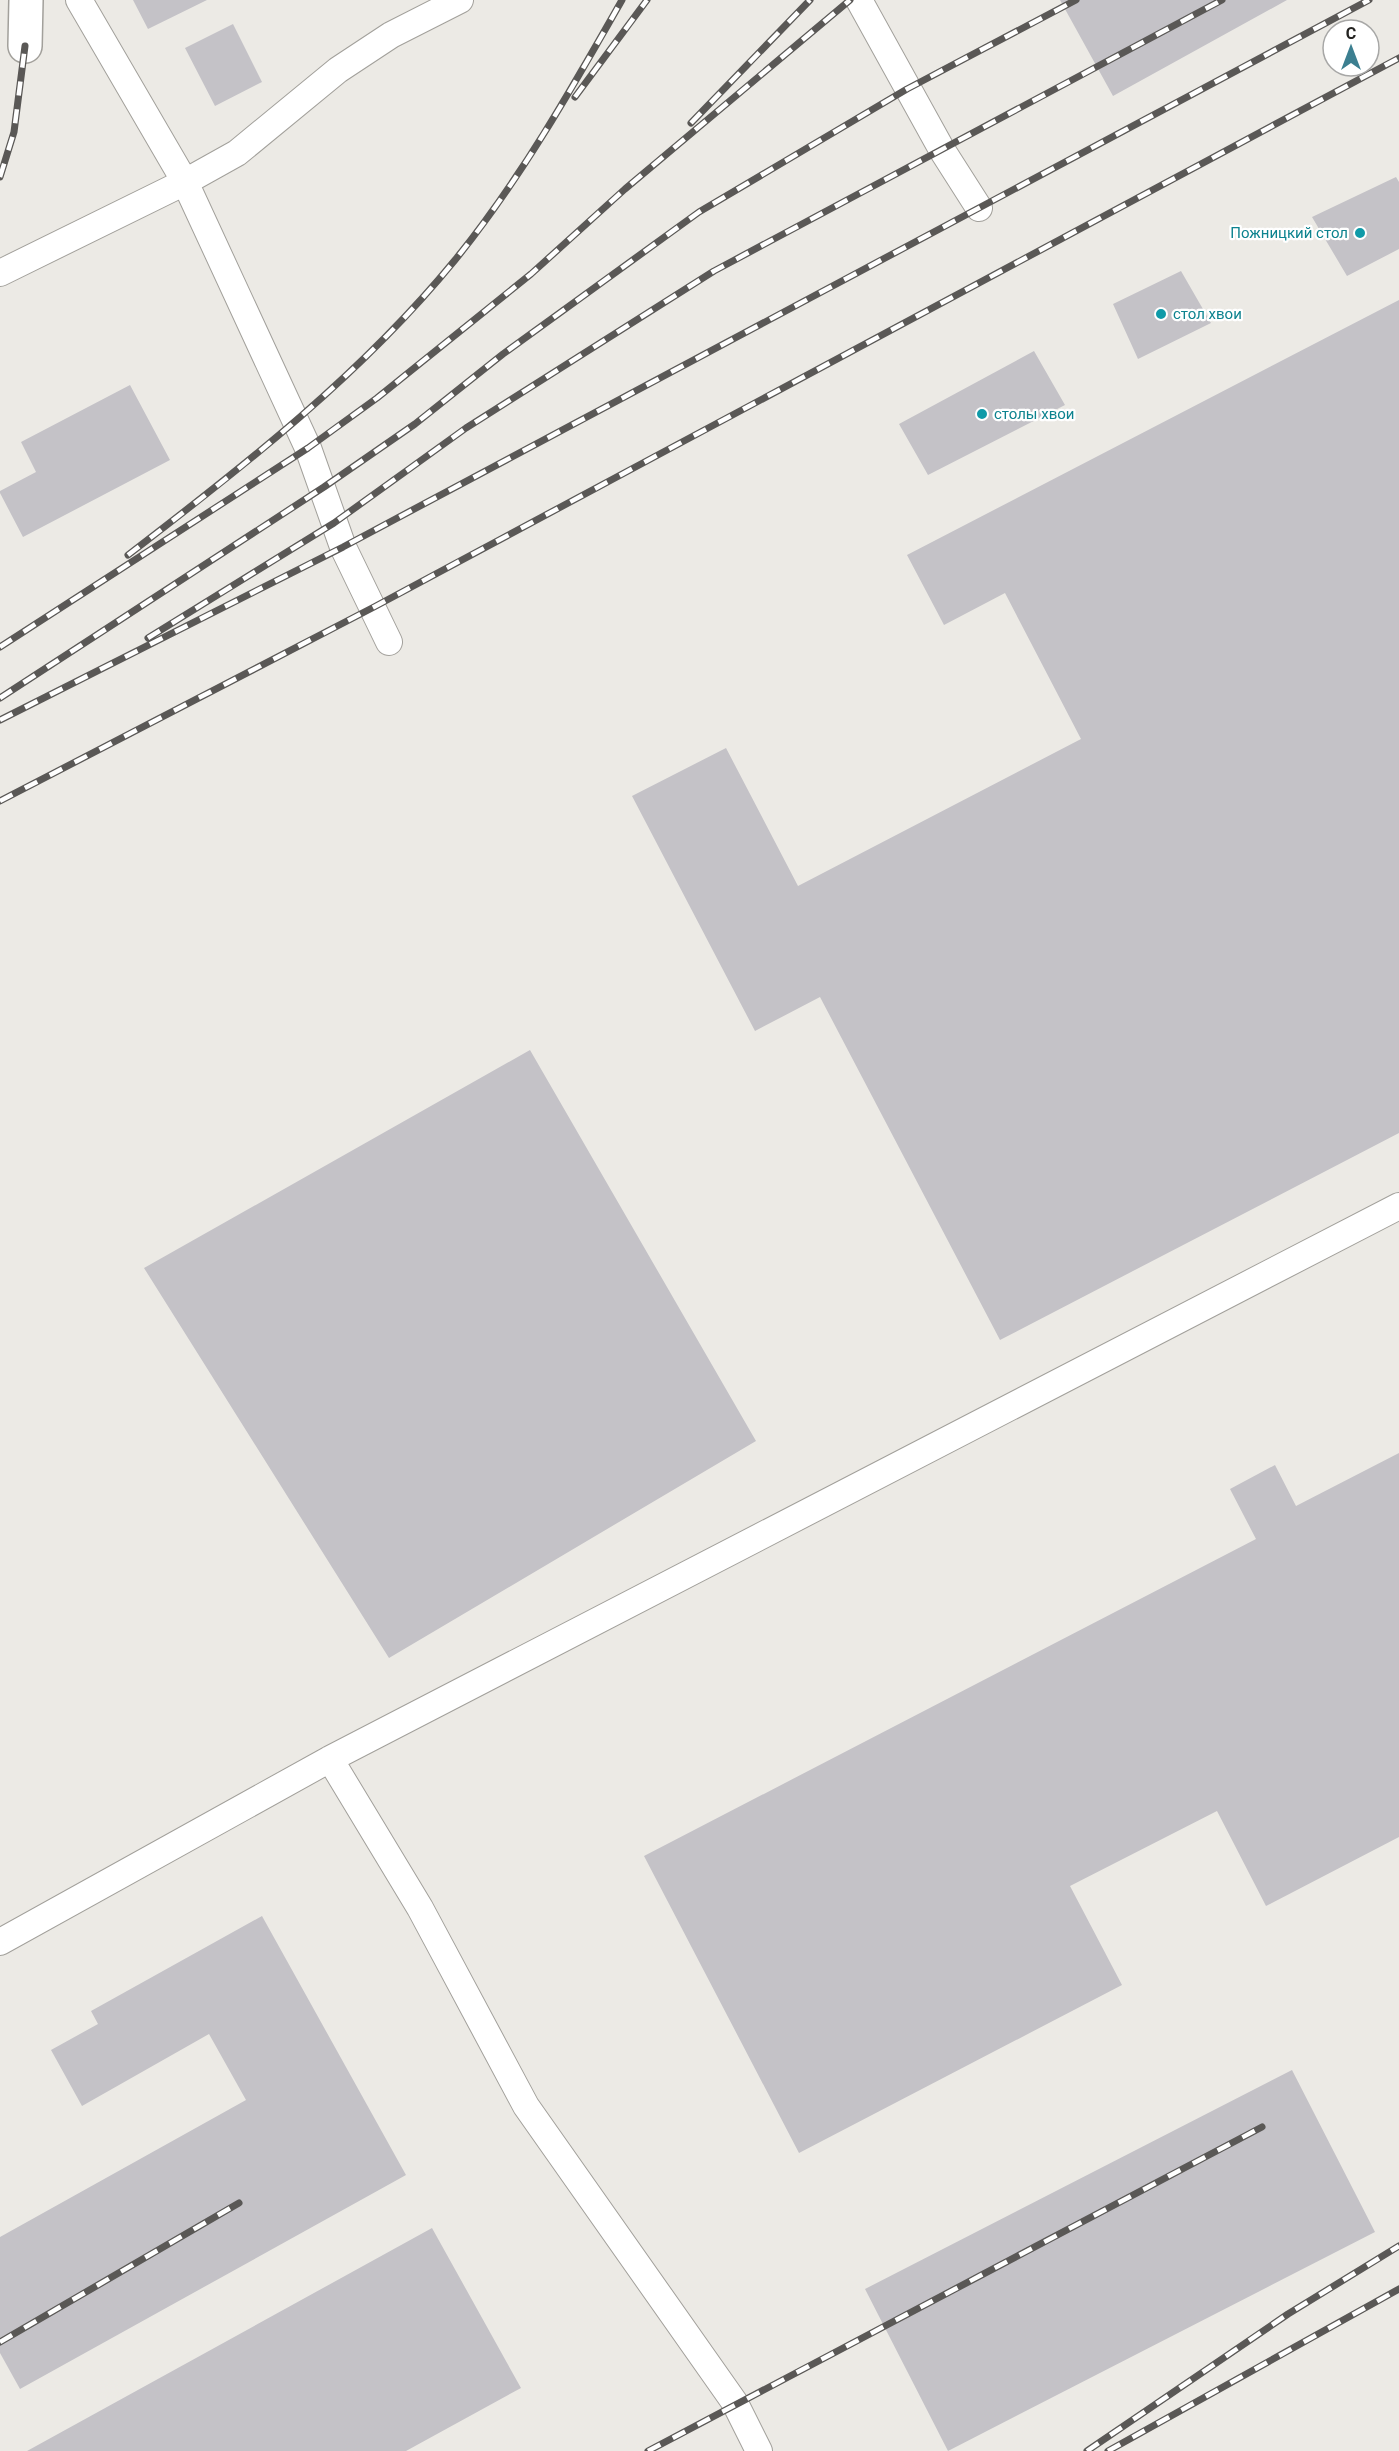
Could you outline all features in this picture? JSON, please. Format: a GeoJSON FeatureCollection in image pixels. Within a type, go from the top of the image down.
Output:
{"type":"FeatureCollection","features":[{"type":"Feature","properties":{"kind":"street"},"geometry":{"type":"LineString","coordinates":[[25,46],[26,0]]}},
{"type":"Feature","properties":{"kind":"lane"},"geometry":{"type":"LineString","coordinates":[[80,0],[185,182],[308,448],[343,547],[389,642]]}},
{"type":"Feature","properties":{"kind":"lane"},"geometry":{"type":"LineString","coordinates":[[0,273],[185,182],[237,153],[338,70],[391,35],[460,0]]}},
{"type":"Feature","properties":{"kind":"lane"},"geometry":{"type":"LineString","coordinates":[[859,0],[942,150],[979,208]]}},
{"type":"Feature","properties":{"kind":"lane"},"geometry":{"type":"LineString","coordinates":[[0,1942],[330,1759],[1399,1206]]}},
{"type":"Feature","properties":{"kind":"lane"},"geometry":{"type":"LineString","coordinates":[[330,1759],[420,1908],[526,2106],[735,2403],[759,2451]]}},
{"type":"Feature","properties":{"kind":"building"},"geometry":{"type":"Polygon","coordinates":[[[133,0],[207,0],[148,29],[133,0]]]}},
{"type":"Feature","properties":{"kind":"building"},"geometry":{"type":"Polygon","coordinates":[[[1060,0],[1287,0],[1113,96],[1060,0]]]}},
{"type":"Feature","properties":{"kind":"building"},"geometry":{"type":"Polygon","coordinates":[[[233,24],[262,82],[215,106],[185,48],[233,24]]]}},
{"type":"Feature","properties":{"kind":"building","name":"Пожницкий стол"},"geometry":{"type":"Polygon","coordinates":[[[1396,177],[1399,182],[1399,249],[1347,276],[1312,217],[1396,177]]]}},
{"type":"Feature","properties":{"kind":"building","name":"стол хвои"},"geometry":{"type":"Polygon","coordinates":[[[1181,271],[1211,323],[1138,359],[1113,304],[1181,271]]]}},
{"type":"Feature","properties":{"kind":"building"},"geometry":{"type":"Polygon","coordinates":[[[1399,300],[1399,1133],[1000,1340],[820,997],[755,1031],[632,796],[726,748],[798,886],[1081,739],[1005,593],[944,625],[907,555],[1399,300]]]}},
{"type":"Feature","properties":{"kind":"building","name":"столы хвои"},"geometry":{"type":"Polygon","coordinates":[[[1034,351],[1065,405],[928,475],[899,424],[1034,351]]]}},
{"type":"Feature","properties":{"kind":"building"},"geometry":{"type":"Polygon","coordinates":[[[130,385],[170,460],[23,537],[0,493],[36,472],[21,442],[130,385]]]}},
{"type":"Feature","properties":{"kind":"building"},"geometry":{"type":"Polygon","coordinates":[[[530,1050],[756,1441],[389,1658],[144,1268],[530,1050]]]}},
{"type":"Feature","properties":{"kind":"building"},"geometry":{"type":"Polygon","coordinates":[[[1399,1453],[1399,1837],[1266,1906],[1217,1811],[1070,1886],[1122,1985],[799,2153],[644,1856],[1256,1539],[1230,1489],[1275,1465],[1296,1506],[1399,1453]]]}},
{"type":"Feature","properties":{"kind":"building"},"geometry":{"type":"Polygon","coordinates":[[[262,1916],[406,2175],[20,2389],[0,2353],[0,2237],[246,2100],[209,2034],[82,2106],[51,2050],[98,2024],[91,2011],[262,1916]]]}},
{"type":"Feature","properties":{"kind":"building"},"geometry":{"type":"Polygon","coordinates":[[[1292,2070],[1375,2232],[948,2451],[865,2289],[1292,2070]]]}},
{"type":"Feature","properties":{"kind":"building"},"geometry":{"type":"Polygon","coordinates":[[[432,2228],[521,2388],[406,2451],[27,2451],[432,2228]]]}},
{"type":"Feature","properties":{"kind":"railway"},"geometry":{"type":"LineString","coordinates":[[128,555],[300,417],[381,342],[419,302],[479,230],[523,166],[564,101],[622,0]]}},
{"type":"Feature","properties":{"kind":"railway"},"geometry":{"type":"LineString","coordinates":[[575,97],[647,0]]}},
{"type":"Feature","properties":{"kind":"railway"},"geometry":{"type":"LineString","coordinates":[[691,123],[810,0]]}},
{"type":"Feature","properties":{"kind":"railway"},"geometry":{"type":"LineString","coordinates":[[0,647],[308,448],[377,398],[531,274],[625,189],[850,0]]}},
{"type":"Feature","properties":{"kind":"railway"},"geometry":{"type":"LineString","coordinates":[[0,698],[324,487],[415,424],[503,354],[699,212],[907,89],[1076,0]]}},
{"type":"Feature","properties":{"kind":"railway"},"geometry":{"type":"LineString","coordinates":[[148,638],[334,523],[466,428],[714,271],[1222,0]]}},
{"type":"Feature","properties":{"kind":"railway"},"geometry":{"type":"LineString","coordinates":[[0,720],[343,547],[1369,0]]}},
{"type":"Feature","properties":{"kind":"railway"},"geometry":{"type":"LineString","coordinates":[[0,177],[14,132],[25,46]]}},
{"type":"Feature","properties":{"kind":"railway"},"geometry":{"type":"LineString","coordinates":[[0,801],[374,607],[1399,58]]}},
{"type":"Feature","properties":{"kind":"railway"},"geometry":{"type":"LineString","coordinates":[[648,2451],[1262,2127]]}},
{"type":"Feature","properties":{"kind":"railway"},"geometry":{"type":"LineString","coordinates":[[0,2342],[239,2203]]}},
{"type":"Feature","properties":{"kind":"railway"},"geometry":{"type":"LineString","coordinates":[[1087,2451],[1288,2314],[1399,2246]]}},
{"type":"Feature","properties":{"kind":"railway"},"geometry":{"type":"LineString","coordinates":[[1108,2451],[1399,2289]]}},
{"type":"Feature","properties":{"kind":"place","name":"Пожницкий стол"},"geometry":{"type":"Point","coordinates":[1360,233]}},
{"type":"Feature","properties":{"kind":"place","name":"стол хвои"},"geometry":{"type":"Point","coordinates":[1161,314]}},
{"type":"Feature","properties":{"kind":"place","name":"столы хвои"},"geometry":{"type":"Point","coordinates":[982,414]}}]}
